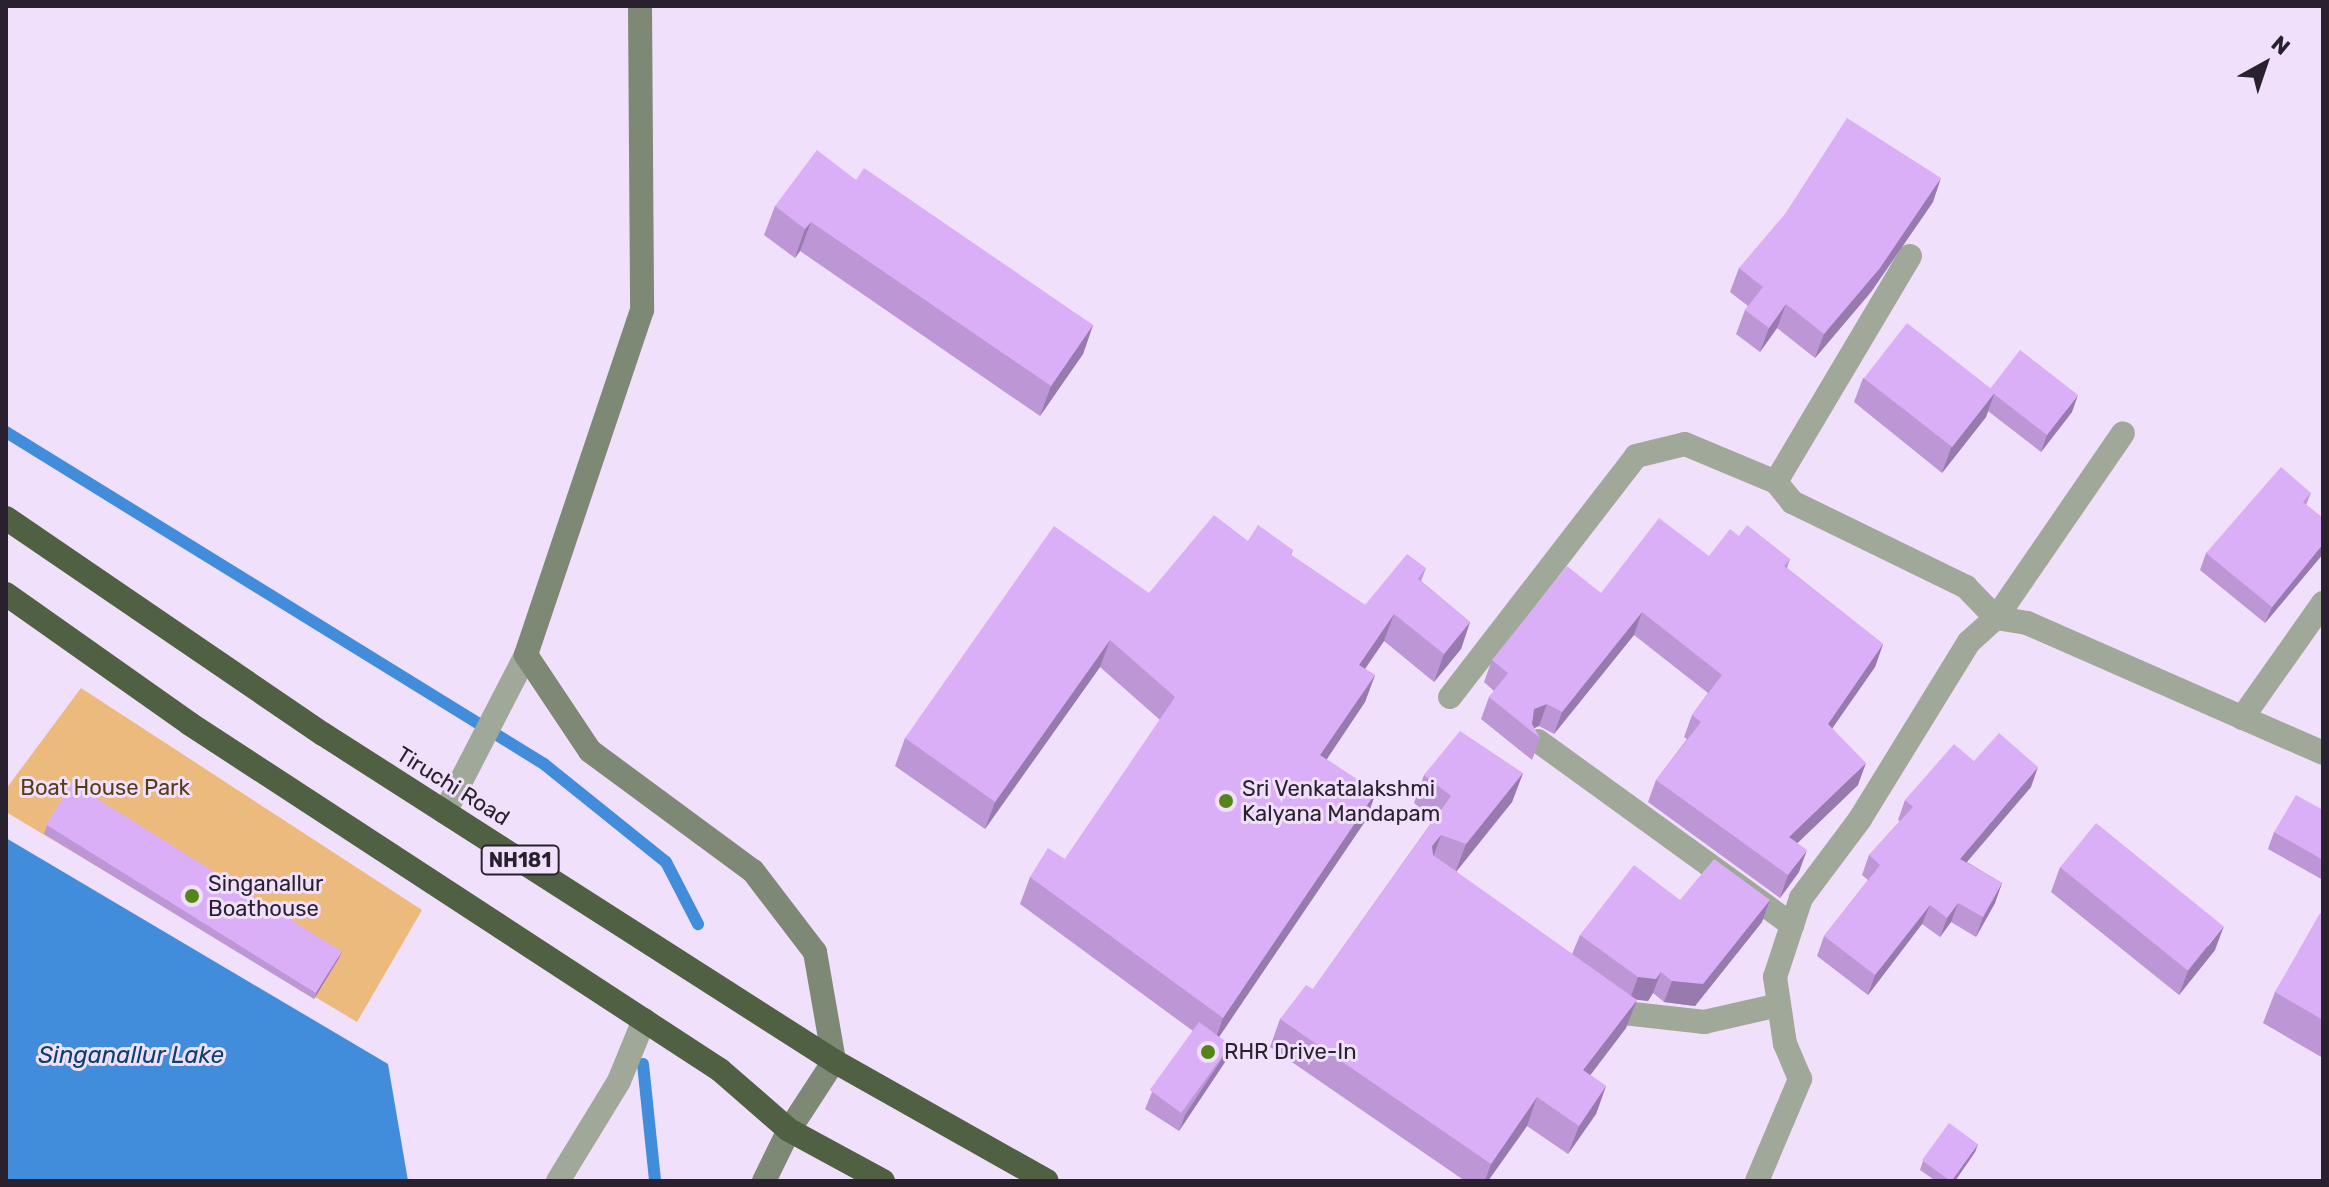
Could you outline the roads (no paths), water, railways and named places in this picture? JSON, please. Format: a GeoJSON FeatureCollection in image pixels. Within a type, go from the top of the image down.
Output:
{"type":"FeatureCollection","features":[{"type":"Feature","properties":{"kind":"highway","name":"Tiruchi Road"},"geometry":{"type":"LineString","coordinates":[[6,518],[247,684],[834,1061],[1047,1181]]}},
{"type":"Feature","properties":{"kind":"highway","name":"NH181"},"geometry":{"type":"LineString","coordinates":[[6,594],[190,724],[720,1070],[789,1130],[883,1181]]}},
{"type":"Feature","properties":{"kind":"street"},"geometry":{"type":"LineString","coordinates":[[445,812],[526,655],[642,310],[640,6]]}},
{"type":"Feature","properties":{"kind":"street"},"geometry":{"type":"LineString","coordinates":[[1776,482],[1910,256]]}},
{"type":"Feature","properties":{"kind":"street"},"geometry":{"type":"LineString","coordinates":[[1757,1181],[1800,1079],[1785,1044],[1775,977],[1801,898],[1860,819],[1969,642],[1996,618],[2123,433]]}},
{"type":"Feature","properties":{"kind":"street"},"geometry":{"type":"LineString","coordinates":[[1450,697],[1636,456],[1685,444],[1776,482],[1792,502],[1966,587],[1996,618],[2027,623],[2323,753]]}},
{"type":"Feature","properties":{"kind":"street"},"geometry":{"type":"LineString","coordinates":[[2242,718],[2323,603]]}},
{"type":"Feature","properties":{"kind":"street"},"geometry":{"type":"LineString","coordinates":[[526,655],[590,751],[753,871],[815,952],[834,1061],[789,1130],[764,1181]]}},
{"type":"Feature","properties":{"kind":"street"},"geometry":{"type":"LineString","coordinates":[[1538,741],[1792,925]]}},
{"type":"Feature","properties":{"kind":"street"},"geometry":{"type":"LineString","coordinates":[[1586,985],[1624,1013],[1704,1022],[1779,1005]]}},
{"type":"Feature","properties":{"kind":"street"},"geometry":{"type":"LineString","coordinates":[[558,1181],[619,1081],[644,1020]]}},
{"type":"Feature","properties":{"kind":"water","name":"Singanallur Lake"},"geometry":{"type":"Polygon","coordinates":[[[6,838],[388,1064],[408,1181],[6,1181],[6,838]]]}},
{"type":"Feature","properties":{"kind":"waterway"},"geometry":{"type":"LineString","coordinates":[[6,432],[544,764],[666,862],[698,924]]}},
{"type":"Feature","properties":{"kind":"waterway"},"geometry":{"type":"LineString","coordinates":[[643,1064],[655,1181]]}},
{"type":"Feature","properties":{"kind":"place","name":"Sri Venkatalakshmi Kalyana Mandapam"},"geometry":{"type":"Point","coordinates":[1226,801]}},
{"type":"Feature","properties":{"kind":"place","name":"Singanallur Boathouse"},"geometry":{"type":"Point","coordinates":[192,896]}},
{"type":"Feature","properties":{"kind":"place","name":"RHR Drive-In"},"geometry":{"type":"Point","coordinates":[1208,1052]}},
{"type":"Feature","properties":{"kind":"park label","name":"Boat House Park"},"geometry":{"type":"Point","coordinates":[105,788]}}]}
